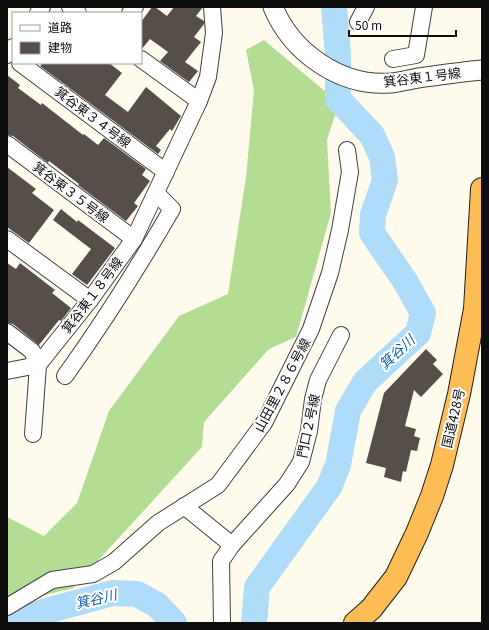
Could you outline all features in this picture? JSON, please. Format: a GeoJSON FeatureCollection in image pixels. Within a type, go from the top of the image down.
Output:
{"type":"FeatureCollection","features":[{"type":"Feature","properties":{"kind":"highway","name":"国道428号"},"geometry":{"type":"LineString","coordinates":[[355,623],[371,609],[396,577],[417,533],[432,496],[442,465],[459,394],[474,309],[482,189]]}},
{"type":"Feature","properties":{"kind":"street","name":"箕谷東１８号線"},"geometry":{"type":"LineString","coordinates":[[38,365],[90,300],[134,239],[199,101],[208,77],[214,33],[212,7]]}},
{"type":"Feature","properties":{"kind":"street","name":"箕谷東１号線"},"geometry":{"type":"LineString","coordinates":[[273,7],[283,27],[295,43],[310,57],[350,78],[363,81],[391,83],[482,70]]}},
{"type":"Feature","properties":{"kind":"street"},"geometry":{"type":"LineString","coordinates":[[358,22],[366,7]]}},
{"type":"Feature","properties":{"kind":"street"},"geometry":{"type":"LineString","coordinates":[[393,59],[416,55],[424,7]]}},
{"type":"Feature","properties":{"kind":"street"},"geometry":{"type":"LineString","coordinates":[[142,60],[199,101]]}},
{"type":"Feature","properties":{"kind":"street","name":"箕谷東３４号線"},"geometry":{"type":"LineString","coordinates":[[21,64],[166,172]]}},
{"type":"Feature","properties":{"kind":"street","name":"箕谷東３５号線"},"geometry":{"type":"LineString","coordinates":[[7,144],[134,239]]}},
{"type":"Feature","properties":{"kind":"street","name":"山田里２８６号線"},"geometry":{"type":"LineString","coordinates":[[7,607],[52,580],[93,574],[114,562],[158,523],[218,485],[264,423],[307,336],[330,273],[340,230],[350,172],[347,150]]}},
{"type":"Feature","properties":{"kind":"street","name":"箕谷東１８号線"},"geometry":{"type":"LineString","coordinates":[[65,376],[86,347],[147,252],[172,209],[156,193]]}},
{"type":"Feature","properties":{"kind":"street"},"geometry":{"type":"LineString","coordinates":[[7,239],[90,300]]}},
{"type":"Feature","properties":{"kind":"street"},"geometry":{"type":"LineString","coordinates":[[7,332],[32,351],[38,365],[33,434]]}},
{"type":"Feature","properties":{"kind":"street","name":"門口２号線"},"geometry":{"type":"LineString","coordinates":[[222,623],[221,560],[232,545],[287,484],[301,462],[309,431],[313,399],[318,380],[341,335]]}},
{"type":"Feature","properties":{"kind":"street"},"geometry":{"type":"LineString","coordinates":[[7,371],[38,365]]}},
{"type":"Feature","properties":{"kind":"street"},"geometry":{"type":"LineString","coordinates":[[184,506],[232,545]]}},
{"type":"Feature","properties":{"kind":"green space"},"geometry":{"type":"Polygon","coordinates":[[[264,40],[339,103],[327,140],[331,213],[296,337],[269,349],[204,422],[202,447],[73,588],[7,603],[7,517],[44,536],[77,503],[109,411],[179,316],[228,294],[246,177],[254,90],[246,50],[264,40]]]}},
{"type":"Feature","properties":{"kind":"building"},"geometry":{"type":"Polygon","coordinates":[[[152,7],[155,7],[167,16],[174,7],[203,7],[196,16],[204,21],[204,24],[194,37],[201,42],[185,62],[198,71],[189,82],[160,61],[168,52],[150,39],[142,49],[142,21],[152,7]]]}},
{"type":"Feature","properties":{"kind":"building"},"geometry":{"type":"Polygon","coordinates":[[[42,64],[110,64],[122,73],[105,95],[128,112],[146,87],[181,116],[172,131],[170,129],[156,146],[161,150],[158,154],[40,66],[42,64]]]}},
{"type":"Feature","properties":{"kind":"building"},"geometry":{"type":"Polygon","coordinates":[[[7,75],[20,85],[18,88],[41,105],[42,103],[83,135],[84,134],[98,145],[104,138],[146,169],[142,175],[150,181],[134,203],[138,206],[126,221],[49,161],[48,163],[13,136],[7,135],[7,75]]]}},
{"type":"Feature","properties":{"kind":"building"},"geometry":{"type":"Polygon","coordinates":[[[7,167],[36,189],[32,193],[54,210],[29,243],[7,227],[7,167]]]}},
{"type":"Feature","properties":{"kind":"building"},"geometry":{"type":"Polygon","coordinates":[[[61,209],[115,248],[87,285],[72,274],[91,249],[53,220],[61,209]]]}},
{"type":"Feature","properties":{"kind":"building"},"geometry":{"type":"Polygon","coordinates":[[[7,263],[16,269],[20,263],[55,290],[52,293],[71,308],[61,321],[59,320],[39,345],[13,324],[7,323],[7,263]]]}},
{"type":"Feature","properties":{"kind":"building"},"geometry":{"type":"Polygon","coordinates":[[[426,349],[437,360],[433,364],[443,374],[421,397],[414,390],[405,426],[416,429],[414,436],[420,438],[417,451],[411,450],[406,472],[403,471],[401,482],[384,477],[386,468],[366,463],[384,393],[426,349]]]}},
{"type":"Feature","properties":{"kind":"waterway","name":"箕谷川"},"geometry":{"type":"LineString","coordinates":[[254,623],[257,587],[329,487],[338,465],[348,411],[365,382],[418,333],[423,313],[405,281],[372,233],[373,215],[385,180],[382,157],[372,135],[338,99],[338,54],[334,7]]}},
{"type":"Feature","properties":{"kind":"waterway","name":"箕谷川"},"geometry":{"type":"LineString","coordinates":[[9,623],[113,593],[137,594],[157,605],[174,623]]}}]}
